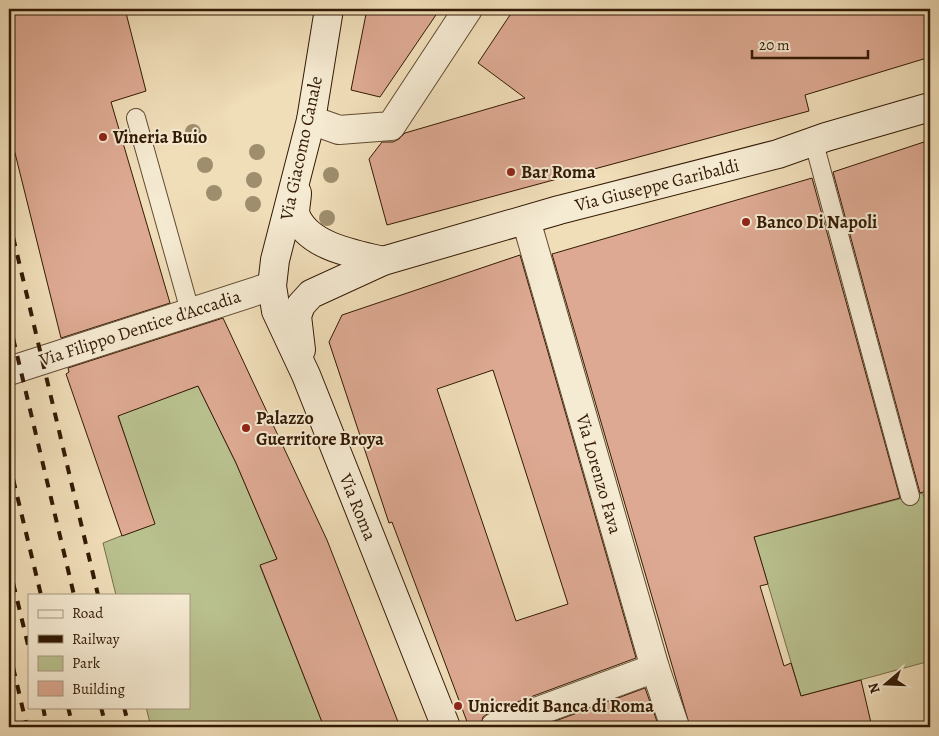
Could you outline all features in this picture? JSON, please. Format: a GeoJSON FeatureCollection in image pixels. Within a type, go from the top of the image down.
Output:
{"type":"FeatureCollection","features":[{"type":"Feature","properties":{"kind":"street","name":"Via Giacomo Canale"},"geometry":{"type":"LineString","coordinates":[[272,286],[275,260],[297,181],[311,120],[329,9]]}},
{"type":"Feature","properties":{"kind":"street"},"geometry":{"type":"LineString","coordinates":[[311,120],[339,130],[391,126],[468,9]]}},
{"type":"Feature","properties":{"kind":"street","name":"Via Giuseppe Garibaldi"},"geometry":{"type":"LineString","coordinates":[[306,375],[297,329],[297,316],[301,305],[311,294],[383,261],[526,220],[814,143],[826,137],[930,107]]}},
{"type":"Feature","properties":{"kind":"street"},"geometry":{"type":"LineString","coordinates":[[297,181],[296,215],[312,236],[345,251],[383,261]]}},
{"type":"Feature","properties":{"kind":"street","name":"Via Lorenzo Fava"},"geometry":{"type":"LineString","coordinates":[[526,220],[655,668],[675,727]]}},
{"type":"Feature","properties":{"kind":"street","name":"Via Filippo Dentice d'Accadia"},"geometry":{"type":"LineString","coordinates":[[9,371],[272,286]]}},
{"type":"Feature","properties":{"kind":"street","name":"Via Roma"},"geometry":{"type":"LineString","coordinates":[[272,286],[276,311],[306,375],[446,727]]}},
{"type":"Feature","properties":{"kind":"street"},"geometry":{"type":"LineString","coordinates":[[496,727],[655,668]]}},
{"type":"Feature","properties":{"kind":"lane"},"geometry":{"type":"LineString","coordinates":[[136,118],[190,311]]}},
{"type":"Feature","properties":{"kind":"lane"},"geometry":{"type":"LineString","coordinates":[[814,143],[910,496]]}},
{"type":"Feature","properties":{"kind":"green space"},"geometry":{"type":"Polygon","coordinates":[[[198,386],[236,463],[277,559],[260,566],[324,727],[151,727],[146,708],[190,708],[190,594],[116,594],[103,543],[154,523],[118,415],[198,386]]]}},
{"type":"Feature","properties":{"kind":"green space"},"geometry":{"type":"Polygon","coordinates":[[[922,493],[926,500],[930,499],[930,661],[801,696],[754,537],[922,493]]]}},
{"type":"Feature","properties":{"kind":"building"},"geometry":{"type":"Polygon","coordinates":[[[9,9],[125,9],[146,91],[111,102],[170,303],[61,338],[9,129],[9,9]]]}},
{"type":"Feature","properties":{"kind":"building"},"geometry":{"type":"Polygon","coordinates":[[[367,9],[440,9],[380,97],[351,90],[367,9]]]}},
{"type":"Feature","properties":{"kind":"building"},"geometry":{"type":"Polygon","coordinates":[[[514,9],[930,9],[930,57],[805,95],[809,111],[387,225],[369,159],[382,142],[393,142],[405,133],[525,98],[478,63],[514,9]]]}},
{"type":"Feature","properties":{"kind":"building"},"geometry":{"type":"Polygon","coordinates":[[[930,140],[930,490],[920,493],[833,172],[930,140]]]}},
{"type":"Feature","properties":{"kind":"building"},"geometry":{"type":"Polygon","coordinates":[[[812,178],[900,498],[754,537],[768,584],[760,586],[784,666],[791,663],[801,696],[861,680],[872,727],[690,727],[552,254],[812,178]]]}},
{"type":"Feature","properties":{"kind":"building"},"geometry":{"type":"Polygon","coordinates":[[[520,255],[636,658],[490,712],[483,717],[480,727],[469,727],[392,522],[389,523],[329,342],[342,315],[520,255]],[[493,370],[437,389],[516,621],[568,604],[493,370]]]}},
{"type":"Feature","properties":{"kind":"building"},"geometry":{"type":"Polygon","coordinates":[[[223,318],[327,540],[400,727],[324,727],[260,565],[277,559],[236,463],[198,386],[118,416],[155,524],[122,536],[66,374],[69,372],[68,368],[223,318]]]}},
{"type":"Feature","properties":{"kind":"building"},"geometry":{"type":"Polygon","coordinates":[[[645,688],[659,727],[539,727],[645,688]]]}},
{"type":"Feature","properties":{"kind":"railway"},"geometry":{"type":"LineString","coordinates":[[9,220],[98,594]]}},
{"type":"Feature","properties":{"kind":"railway"},"geometry":{"type":"LineString","coordinates":[[9,321],[74,594]]}},
{"type":"Feature","properties":{"kind":"railway"},"geometry":{"type":"LineString","coordinates":[[9,462],[41,594]]}},
{"type":"Feature","properties":{"kind":"railway"},"geometry":{"type":"LineString","coordinates":[[9,566],[28,645]]}},
{"type":"Feature","properties":{"kind":"railway"},"geometry":{"type":"LineString","coordinates":[[9,650],[27,727]]}},
{"type":"Feature","properties":{"kind":"railway"},"geometry":{"type":"LineString","coordinates":[[43,708],[47,727]]}},
{"type":"Feature","properties":{"kind":"railway"},"geometry":{"type":"LineString","coordinates":[[68,708],[73,727]]}},
{"type":"Feature","properties":{"kind":"railway"},"geometry":{"type":"LineString","coordinates":[[101,708],[106,727]]}},
{"type":"Feature","properties":{"kind":"railway"},"geometry":{"type":"LineString","coordinates":[[124,708],[129,727]]}},
{"type":"Feature","properties":{"kind":"place","name":"Vineria Buio"},"geometry":{"type":"Point","coordinates":[103,137]}},
{"type":"Feature","properties":{"kind":"place","name":"Bar Roma"},"geometry":{"type":"Point","coordinates":[511,172]}},
{"type":"Feature","properties":{"kind":"place","name":"Banco Di Napoli"},"geometry":{"type":"Point","coordinates":[746,222]}},
{"type":"Feature","properties":{"kind":"place","name":"Palazzo Guerritore Broya"},"geometry":{"type":"Point","coordinates":[246,428]}},
{"type":"Feature","properties":{"kind":"place","name":"Unicredit Banca di Roma"},"geometry":{"type":"Point","coordinates":[458,706]}}]}
